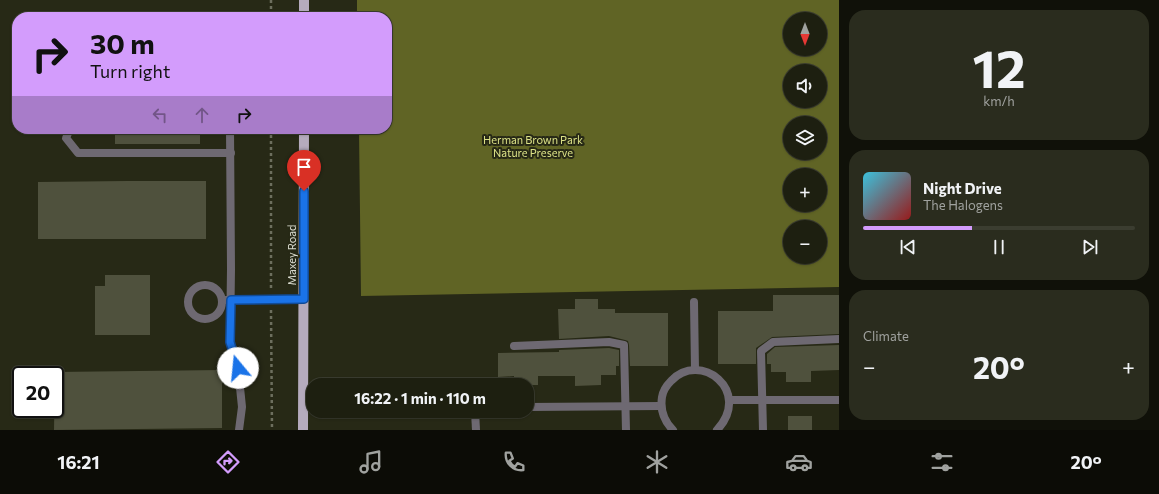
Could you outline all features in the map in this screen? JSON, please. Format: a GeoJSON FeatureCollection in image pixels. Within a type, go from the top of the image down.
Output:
{"type":"FeatureCollection","features":[{"type":"Feature","properties":{"kind":"main road"},"geometry":{"type":"LineString","coordinates":[[304,0],[304,12]]}},
{"type":"Feature","properties":{"kind":"main road","name":"Maxey Road"},"geometry":{"type":"LineString","coordinates":[[304,134],[304,299],[307,378]]}},
{"type":"Feature","properties":{"kind":"main road","name":"Maxey Road"},"geometry":{"type":"LineString","coordinates":[[303,430],[306,412]]}},
{"type":"Feature","properties":{"kind":"lane"},"geometry":{"type":"LineString","coordinates":[[68,134],[66,138],[78,153],[231,153]]}},
{"type":"Feature","properties":{"kind":"lane"},"geometry":{"type":"LineString","coordinates":[[230,134],[227,300],[230,342],[238,368],[242,407],[239,430]]}},
{"type":"Feature","properties":{"kind":"lane"},"geometry":{"type":"LineString","coordinates":[[203,284],[209,284],[219,290],[227,300],[220,312],[211,318],[205,319],[194,315],[188,305],[190,294],[198,286],[203,284]]}},
{"type":"Feature","properties":{"kind":"lane"},"geometry":{"type":"LineString","coordinates":[[227,300],[304,299]]}},
{"type":"Feature","properties":{"kind":"lane"},"geometry":{"type":"LineString","coordinates":[[694,302],[695,370]]}},
{"type":"Feature","properties":{"kind":"lane"},"geometry":{"type":"LineString","coordinates":[[764,430],[761,351],[773,342],[839,339]]}},
{"type":"Feature","properties":{"kind":"lane"},"geometry":{"type":"LineString","coordinates":[[514,346],[610,342],[624,345],[626,430]]}},
{"type":"Feature","properties":{"kind":"lane"},"geometry":{"type":"LineString","coordinates":[[673,430],[663,416],[661,406],[662,395],[667,385],[674,377],[684,372],[695,370],[705,371],[714,375],[727,391],[729,412],[724,423],[717,430]]}},
{"type":"Feature","properties":{"kind":"lane"},"geometry":{"type":"LineString","coordinates":[[729,400],[839,400]]}},
{"type":"Feature","properties":{"kind":"lane"},"geometry":{"type":"LineString","coordinates":[[534,407],[661,406]]}},
{"type":"Feature","properties":{"kind":"lane"},"geometry":{"type":"LineString","coordinates":[[475,418],[476,430]]}},
{"type":"Feature","properties":{"kind":"path"},"geometry":{"type":"LineString","coordinates":[[271,0],[271,12]]}},
{"type":"Feature","properties":{"kind":"path"},"geometry":{"type":"LineString","coordinates":[[271,134],[272,430]]}},
{"type":"Feature","properties":{"kind":"green space","name":"Herman Brown Park Nature Preserve"},"geometry":{"type":"Polygon","coordinates":[[[357,0],[839,0],[839,287],[361,296],[359,134],[392,134],[392,12],[357,12],[357,0]]]}},
{"type":"Feature","properties":{"kind":"building"},"geometry":{"type":"Polygon","coordinates":[[[115,134],[200,134],[200,144],[115,144],[115,134]]]}},
{"type":"Feature","properties":{"kind":"building"},"geometry":{"type":"Polygon","coordinates":[[[206,181],[206,239],[38,239],[38,182],[206,181]]]}},
{"type":"Feature","properties":{"kind":"building"},"geometry":{"type":"Polygon","coordinates":[[[105,275],[150,275],[150,335],[95,335],[95,286],[105,286],[105,275]]]}},
{"type":"Feature","properties":{"kind":"building"},"geometry":{"type":"Polygon","coordinates":[[[773,295],[839,295],[839,334],[772,337],[756,348],[756,364],[718,364],[718,311],[773,311],[773,295]]]}},
{"type":"Feature","properties":{"kind":"building"},"geometry":{"type":"Polygon","coordinates":[[[575,299],[598,299],[598,309],[615,309],[615,313],[668,313],[668,366],[630,366],[628,341],[609,336],[559,339],[558,309],[575,309],[575,299]]]}},
{"type":"Feature","properties":{"kind":"building"},"geometry":{"type":"Polygon","coordinates":[[[839,345],[839,370],[811,371],[811,382],[786,382],[786,372],[771,372],[771,364],[767,364],[767,354],[775,347],[839,345]]]}},
{"type":"Feature","properties":{"kind":"building"},"geometry":{"type":"Polygon","coordinates":[[[609,348],[619,350],[619,366],[616,366],[616,375],[601,375],[601,385],[575,386],[575,376],[538,376],[538,385],[534,385],[534,378],[514,378],[514,376],[498,377],[498,353],[559,352],[559,350],[609,348]]]}},
{"type":"Feature","properties":{"kind":"building"},"geometry":{"type":"Polygon","coordinates":[[[222,370],[222,428],[54,430],[54,418],[64,418],[64,372],[222,370]]]}},
{"type":"Feature","properties":{"kind":"building"},"geometry":{"type":"Polygon","coordinates":[[[788,416],[812,416],[812,430],[788,430],[788,416]]]}},
{"type":"Feature","properties":{"kind":"route"},"geometry":{"type":"LineString","coordinates":[[238,368],[230,342],[231,300],[304,299],[304,191]]}}]}
